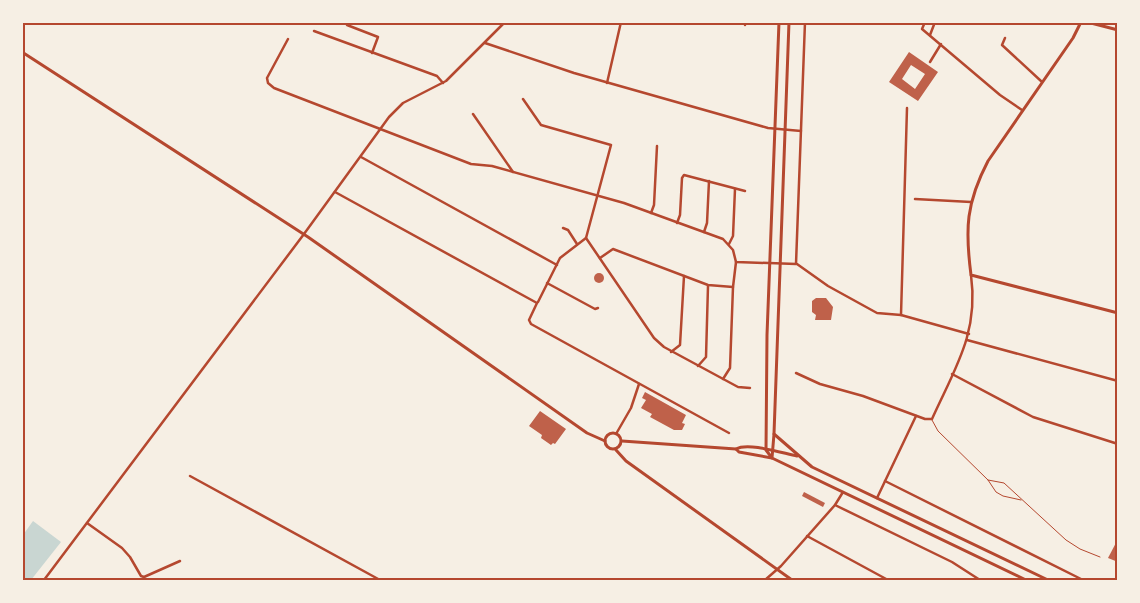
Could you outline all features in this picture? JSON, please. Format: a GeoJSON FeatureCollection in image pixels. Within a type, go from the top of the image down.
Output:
{"type":"FeatureCollection","features":[{"type":"Feature","properties":{"kind":"street"},"geometry":{"type":"LineString","coordinates":[[44,580],[381,128],[403,103],[443,83],[486,43],[505,22]]}},
{"type":"Feature","properties":{"kind":"street"},"geometry":{"type":"LineString","coordinates":[[607,83],[621,22]]}},
{"type":"Feature","properties":{"kind":"street"},"geometry":{"type":"LineString","coordinates":[[772,458],[766,450],[770,263],[779,22]]}},
{"type":"Feature","properties":{"kind":"street"},"geometry":{"type":"LineString","coordinates":[[772,458],[789,22]]}},
{"type":"Feature","properties":{"kind":"street"},"geometry":{"type":"LineString","coordinates":[[796,264],[805,22]]}},
{"type":"Feature","properties":{"kind":"street"},"geometry":{"type":"LineString","coordinates":[[925,22],[922,28],[1000,95],[1022,110]]}},
{"type":"Feature","properties":{"kind":"street"},"geometry":{"type":"LineString","coordinates":[[930,35],[935,22]]}},
{"type":"Feature","properties":{"kind":"street"},"geometry":{"type":"LineString","coordinates":[[796,373],[820,384],[863,396],[916,416],[932,419],[967,340],[974,309],[967,228],[971,202],[978,181],[988,160],[1074,38],[1081,22]]}},
{"type":"Feature","properties":{"kind":"street"},"geometry":{"type":"LineString","coordinates":[[1087,22],[1118,30]]}},
{"type":"Feature","properties":{"kind":"street"},"geometry":{"type":"LineString","coordinates":[[347,25],[378,37],[372,53]]}},
{"type":"Feature","properties":{"kind":"street"},"geometry":{"type":"LineString","coordinates":[[314,31],[436,76],[443,83]]}},
{"type":"Feature","properties":{"kind":"street"},"geometry":{"type":"LineString","coordinates":[[1005,38],[1002,45],[1042,81]]}},
{"type":"Feature","properties":{"kind":"street"},"geometry":{"type":"LineString","coordinates":[[288,39],[267,78],[270,86],[471,164],[513,172],[599,196],[704,232],[729,244],[733,250],[736,262],[733,287],[730,368],[723,379]]}},
{"type":"Feature","properties":{"kind":"street"},"geometry":{"type":"LineString","coordinates":[[486,43],[607,83],[776,130],[802,131]]}},
{"type":"Feature","properties":{"kind":"street"},"geometry":{"type":"LineString","coordinates":[[930,62],[941,44]]}},
{"type":"Feature","properties":{"kind":"street"},"geometry":{"type":"LineString","coordinates":[[22,52],[303,233],[587,434],[605,440]]}},
{"type":"Feature","properties":{"kind":"street"},"geometry":{"type":"LineString","coordinates":[[522,99],[541,125],[611,145],[599,196],[586,238],[560,258],[529,320],[531,324],[729,433]]}},
{"type":"Feature","properties":{"kind":"street"},"geometry":{"type":"LineString","coordinates":[[901,315],[907,108]]}},
{"type":"Feature","properties":{"kind":"street"},"geometry":{"type":"LineString","coordinates":[[473,114],[513,172]]}},
{"type":"Feature","properties":{"kind":"street"},"geometry":{"type":"LineString","coordinates":[[651,213],[654,205],[657,146]]}},
{"type":"Feature","properties":{"kind":"street"},"geometry":{"type":"LineString","coordinates":[[361,157],[557,264]]}},
{"type":"Feature","properties":{"kind":"street"},"geometry":{"type":"LineString","coordinates":[[678,223],[682,178],[687,174],[745,191]]}},
{"type":"Feature","properties":{"kind":"street"},"geometry":{"type":"LineString","coordinates":[[704,232],[708,223],[710,181]]}},
{"type":"Feature","properties":{"kind":"street"},"geometry":{"type":"LineString","coordinates":[[729,244],[733,236],[736,189]]}},
{"type":"Feature","properties":{"kind":"street"},"geometry":{"type":"LineString","coordinates":[[335,192],[537,303]]}},
{"type":"Feature","properties":{"kind":"street"},"geometry":{"type":"LineString","coordinates":[[915,199],[971,202]]}},
{"type":"Feature","properties":{"kind":"street"},"geometry":{"type":"LineString","coordinates":[[563,228],[568,230],[577,244]]}},
{"type":"Feature","properties":{"kind":"street"},"geometry":{"type":"LineString","coordinates":[[586,238],[654,338],[671,352],[738,387],[750,388]]}},
{"type":"Feature","properties":{"kind":"street"},"geometry":{"type":"LineString","coordinates":[[600,258],[613,249],[708,285],[733,287]]}},
{"type":"Feature","properties":{"kind":"street"},"geometry":{"type":"LineString","coordinates":[[736,262],[796,264],[828,286],[877,313],[901,315],[969,334]]}},
{"type":"Feature","properties":{"kind":"street"},"geometry":{"type":"LineString","coordinates":[[971,275],[1118,313]]}},
{"type":"Feature","properties":{"kind":"street"},"geometry":{"type":"LineString","coordinates":[[671,352],[680,345],[684,276]]}},
{"type":"Feature","properties":{"kind":"street"},"geometry":{"type":"LineString","coordinates":[[547,283],[595,309],[598,308]]}},
{"type":"Feature","properties":{"kind":"street"},"geometry":{"type":"LineString","coordinates":[[698,366],[706,357],[708,285]]}},
{"type":"Feature","properties":{"kind":"street"},"geometry":{"type":"LineString","coordinates":[[967,340],[1118,381]]}},
{"type":"Feature","properties":{"kind":"street"},"geometry":{"type":"LineString","coordinates":[[952,374],[1033,417],[1118,444]]}},
{"type":"Feature","properties":{"kind":"street"},"geometry":{"type":"LineString","coordinates":[[616,434],[631,408],[639,384]]}},
{"type":"Feature","properties":{"kind":"street"},"geometry":{"type":"LineString","coordinates":[[877,498],[916,416]]}},
{"type":"Feature","properties":{"kind":"street"},"geometry":{"type":"LineString","coordinates":[[605,440],[609,434],[616,434],[622,441],[736,449],[739,452],[772,458],[1026,580]]}},
{"type":"Feature","properties":{"kind":"street"},"geometry":{"type":"LineString","coordinates":[[774,434],[797,456],[812,467],[1048,580]]}},
{"type":"Feature","properties":{"kind":"street"},"geometry":{"type":"LineString","coordinates":[[605,440],[608,448],[616,450],[626,461],[792,580]]}},
{"type":"Feature","properties":{"kind":"street"},"geometry":{"type":"LineString","coordinates":[[616,450],[622,441]]}},
{"type":"Feature","properties":{"kind":"street"},"geometry":{"type":"LineString","coordinates":[[736,449],[740,446],[797,456]]}},
{"type":"Feature","properties":{"kind":"street"},"geometry":{"type":"LineString","coordinates":[[190,476],[380,580]]}},
{"type":"Feature","properties":{"kind":"street"},"geometry":{"type":"LineString","coordinates":[[885,480],[1083,580]]}},
{"type":"Feature","properties":{"kind":"street"},"geometry":{"type":"LineString","coordinates":[[765,580],[777,570],[835,505],[843,492]]}},
{"type":"Feature","properties":{"kind":"street"},"geometry":{"type":"LineString","coordinates":[[835,505],[952,562],[978,580]]}},
{"type":"Feature","properties":{"kind":"street"},"geometry":{"type":"LineString","coordinates":[[87,523],[122,548],[130,556],[141,576],[144,577],[180,561]]}},
{"type":"Feature","properties":{"kind":"street"},"geometry":{"type":"LineString","coordinates":[[807,536],[888,580]]}},
{"type":"Feature","properties":{"kind":"lane"},"geometry":{"type":"LineString","coordinates":[[932,419],[938,431],[988,480],[996,492],[1003,496],[1021,500]]}},
{"type":"Feature","properties":{"kind":"lane"},"geometry":{"type":"LineString","coordinates":[[988,480],[1004,483],[1014,490],[1021,500],[1069,542],[1100,557]]}},
{"type":"Feature","properties":{"kind":"shaded area"},"geometry":{"type":"Polygon","coordinates":[[[33,521],[61,542],[31,580],[23,580],[23,535],[33,521]]]}},
{"type":"Feature","properties":{"kind":"building"},"geometry":{"type":"Polygon","coordinates":[[[909,52],[938,72],[918,101],[889,82],[909,52]],[[911,65],[902,79],[915,89],[925,74],[911,65]]]}},
{"type":"Feature","properties":{"kind":"building"},"geometry":{"type":"Polygon","coordinates":[[[597,273],[601,273],[604,278],[603,282],[597,283],[594,280],[594,276],[597,273]]]}},
{"type":"Feature","properties":{"kind":"building"},"geometry":{"type":"Polygon","coordinates":[[[816,298],[826,298],[833,307],[831,320],[815,320],[816,315],[812,312],[812,301],[816,298]]]}},
{"type":"Feature","properties":{"kind":"building"},"geometry":{"type":"Polygon","coordinates":[[[645,392],[686,415],[682,423],[685,424],[682,430],[674,430],[650,417],[652,414],[641,408],[646,400],[642,398],[645,392]]]}},
{"type":"Feature","properties":{"kind":"building"},"geometry":{"type":"Polygon","coordinates":[[[540,411],[566,429],[555,444],[551,445],[541,438],[542,435],[529,426],[540,411]]]}},
{"type":"Feature","properties":{"kind":"building"},"geometry":{"type":"Polygon","coordinates":[[[804,492],[825,503],[823,507],[802,496],[804,492]]]}},
{"type":"Feature","properties":{"kind":"building"},"geometry":{"type":"Polygon","coordinates":[[[1118,539],[1118,562],[1108,558],[1118,539]]]}}]}
